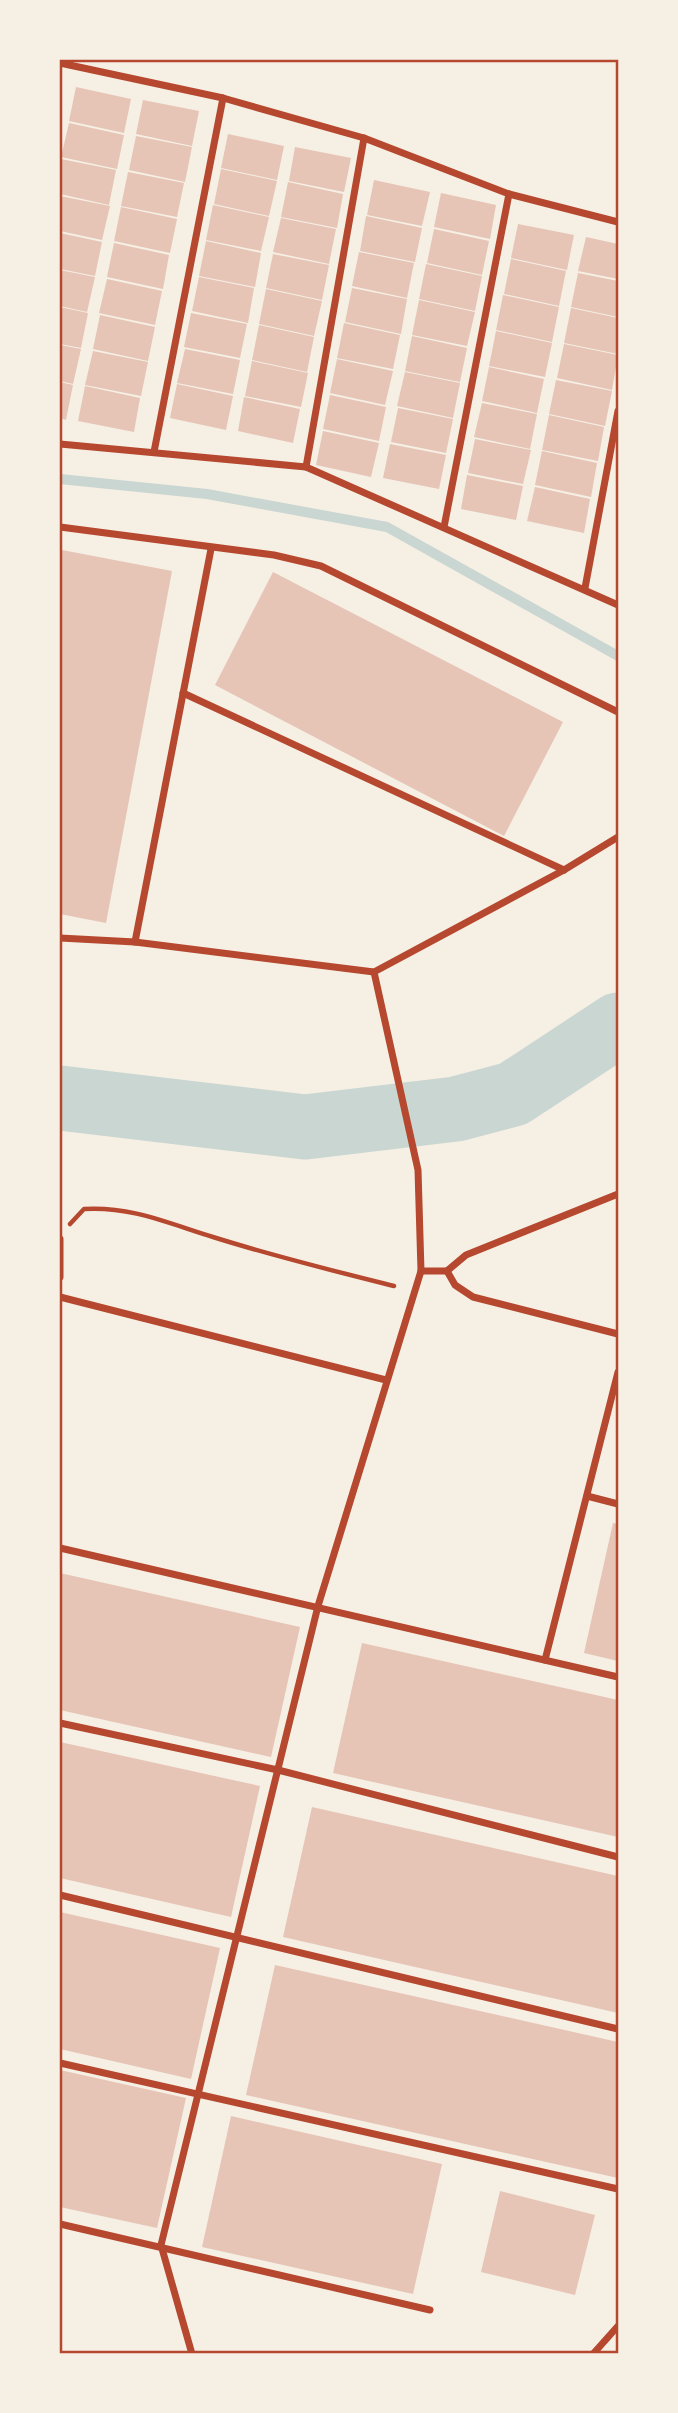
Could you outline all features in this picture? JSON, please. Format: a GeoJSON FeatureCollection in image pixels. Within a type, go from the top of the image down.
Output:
{"type":"FeatureCollection","features":[{"type":"Feature","properties":{"kind":"street"},"geometry":{"type":"LineString","coordinates":[[60,63],[223,98],[364,138],[509,194],[618,222]]}},
{"type":"Feature","properties":{"kind":"street"},"geometry":{"type":"LineString","coordinates":[[154,452],[223,98]]}},
{"type":"Feature","properties":{"kind":"street"},"geometry":{"type":"LineString","coordinates":[[306,467],[364,138]]}},
{"type":"Feature","properties":{"kind":"street"},"geometry":{"type":"LineString","coordinates":[[444,527],[509,194]]}},
{"type":"Feature","properties":{"kind":"street"},"geometry":{"type":"LineString","coordinates":[[585,588],[618,411]]}},
{"type":"Feature","properties":{"kind":"street"},"geometry":{"type":"LineString","coordinates":[[60,444],[306,467],[585,588],[618,605]]}},
{"type":"Feature","properties":{"kind":"street"},"geometry":{"type":"LineString","coordinates":[[60,527],[211,549],[274,555],[321,566],[618,712]]}},
{"type":"Feature","properties":{"kind":"street"},"geometry":{"type":"LineString","coordinates":[[135,942],[211,549]]}},
{"type":"Feature","properties":{"kind":"street"},"geometry":{"type":"LineString","coordinates":[[183,693],[564,870]]}},
{"type":"Feature","properties":{"kind":"street"},"geometry":{"type":"LineString","coordinates":[[60,938],[135,942],[374,972],[564,870],[618,837]]}},
{"type":"Feature","properties":{"kind":"street"},"geometry":{"type":"LineString","coordinates":[[192,2354],[161,2245],[318,1606],[421,1271],[418,1170],[374,972]]}},
{"type":"Feature","properties":{"kind":"street"},"geometry":{"type":"LineString","coordinates":[[421,1271],[447,1271],[466,1255],[618,1194]]}},
{"type":"Feature","properties":{"kind":"street"},"geometry":{"type":"LineString","coordinates":[[60,1277],[61,1240]]}},
{"type":"Feature","properties":{"kind":"street"},"geometry":{"type":"LineString","coordinates":[[447,1271],[455,1285],[473,1297],[618,1334]]}},
{"type":"Feature","properties":{"kind":"street"},"geometry":{"type":"LineString","coordinates":[[60,1297],[386,1380]]}},
{"type":"Feature","properties":{"kind":"street"},"geometry":{"type":"LineString","coordinates":[[545,1660],[618,1373]]}},
{"type":"Feature","properties":{"kind":"street"},"geometry":{"type":"LineString","coordinates":[[587,1496],[618,1504]]}},
{"type":"Feature","properties":{"kind":"street"},"geometry":{"type":"LineString","coordinates":[[60,1548],[618,1677]]}},
{"type":"Feature","properties":{"kind":"street"},"geometry":{"type":"LineString","coordinates":[[60,1723],[278,1770],[618,1857]]}},
{"type":"Feature","properties":{"kind":"street"},"geometry":{"type":"LineString","coordinates":[[60,1895],[618,2029]]}},
{"type":"Feature","properties":{"kind":"street"},"geometry":{"type":"LineString","coordinates":[[60,2063],[618,2189]]}},
{"type":"Feature","properties":{"kind":"street"},"geometry":{"type":"LineString","coordinates":[[60,2224],[161,2245],[429,2310]]}},
{"type":"Feature","properties":{"kind":"street"},"geometry":{"type":"LineString","coordinates":[[593,2354],[618,2326]]}},
{"type":"Feature","properties":{"kind":"path"},"geometry":{"type":"LineString","coordinates":[[61,1240],[72,1219],[84,1209],[106,1208],[153,1216],[213,1237],[413,1291]]}},
{"type":"Feature","properties":{"kind":"building"},"geometry":{"type":"Polygon","coordinates":[[[76,87],[131,99],[124,133],[69,121],[76,87]]]}},
{"type":"Feature","properties":{"kind":"building"},"geometry":{"type":"Polygon","coordinates":[[[143,100],[199,111],[192,146],[136,134],[143,100]]]}},
{"type":"Feature","properties":{"kind":"building"},"geometry":{"type":"Polygon","coordinates":[[[69,123],[124,135],[117,169],[61,157],[69,123]]]}},
{"type":"Feature","properties":{"kind":"building"},"geometry":{"type":"Polygon","coordinates":[[[228,134],[284,146],[277,180],[221,168],[228,134]]]}},
{"type":"Feature","properties":{"kind":"building"},"geometry":{"type":"Polygon","coordinates":[[[136,136],[192,147],[185,182],[129,170],[136,136]]]}},
{"type":"Feature","properties":{"kind":"building"},"geometry":{"type":"Polygon","coordinates":[[[295,147],[351,158],[344,192],[289,181],[295,147]]]}},
{"type":"Feature","properties":{"kind":"building"},"geometry":{"type":"Polygon","coordinates":[[[61,159],[116,170],[109,205],[60,194],[61,159]]]}},
{"type":"Feature","properties":{"kind":"building"},"geometry":{"type":"Polygon","coordinates":[[[221,169],[277,181],[269,216],[214,204],[221,169]]]}},
{"type":"Feature","properties":{"kind":"building"},"geometry":{"type":"Polygon","coordinates":[[[128,172],[184,183],[177,217],[121,206],[128,172]]]}},
{"type":"Feature","properties":{"kind":"building"},"geometry":{"type":"Polygon","coordinates":[[[374,180],[430,192],[422,226],[367,215],[374,180]]]}},
{"type":"Feature","properties":{"kind":"building"},"geometry":{"type":"Polygon","coordinates":[[[288,182],[343,194],[337,228],[281,217],[288,182]]]}},
{"type":"Feature","properties":{"kind":"building"},"geometry":{"type":"Polygon","coordinates":[[[441,193],[496,205],[490,239],[434,227],[441,193]]]}},
{"type":"Feature","properties":{"kind":"building"},"geometry":{"type":"Polygon","coordinates":[[[60,196],[110,206],[102,240],[60,231],[60,196]]]}},
{"type":"Feature","properties":{"kind":"building"},"geometry":{"type":"Polygon","coordinates":[[[213,205],[269,217],[261,251],[206,240],[213,205]]]}},
{"type":"Feature","properties":{"kind":"building"},"geometry":{"type":"Polygon","coordinates":[[[121,207],[177,219],[170,253],[114,241],[121,207]]]}},
{"type":"Feature","properties":{"kind":"building"},"geometry":{"type":"Polygon","coordinates":[[[366,216],[422,228],[415,262],[360,251],[366,216]]]}},
{"type":"Feature","properties":{"kind":"building"},"geometry":{"type":"Polygon","coordinates":[[[281,218],[336,229],[329,264],[273,252],[281,218]]]}},
{"type":"Feature","properties":{"kind":"building"},"geometry":{"type":"Polygon","coordinates":[[[518,224],[574,235],[567,270],[511,258],[518,224]]]}},
{"type":"Feature","properties":{"kind":"building"},"geometry":{"type":"Polygon","coordinates":[[[434,229],[489,241],[482,275],[427,263],[434,229]]]}},
{"type":"Feature","properties":{"kind":"building"},"geometry":{"type":"Polygon","coordinates":[[[60,233],[102,242],[95,276],[60,269],[60,233]]]}},
{"type":"Feature","properties":{"kind":"building"},"geometry":{"type":"Polygon","coordinates":[[[586,237],[618,244],[618,279],[578,271],[586,237]]]}},
{"type":"Feature","properties":{"kind":"building"},"geometry":{"type":"Polygon","coordinates":[[[206,241],[261,253],[255,287],[199,276],[206,241]]]}},
{"type":"Feature","properties":{"kind":"building"},"geometry":{"type":"Polygon","coordinates":[[[114,243],[169,255],[163,289],[107,277],[114,243]]]}},
{"type":"Feature","properties":{"kind":"building"},"geometry":{"type":"Polygon","coordinates":[[[359,252],[414,263],[407,298],[352,286],[359,252]]]}},
{"type":"Feature","properties":{"kind":"building"},"geometry":{"type":"Polygon","coordinates":[[[273,254],[329,265],[322,300],[266,288],[273,254]]]}},
{"type":"Feature","properties":{"kind":"building"},"geometry":{"type":"Polygon","coordinates":[[[511,259],[566,271],[559,306],[504,294],[511,259]]]}},
{"type":"Feature","properties":{"kind":"building"},"geometry":{"type":"Polygon","coordinates":[[[426,264],[482,276],[475,311],[419,299],[426,264]]]}},
{"type":"Feature","properties":{"kind":"building"},"geometry":{"type":"Polygon","coordinates":[[[60,270],[95,277],[87,312],[60,306],[60,270]]]}},
{"type":"Feature","properties":{"kind":"building"},"geometry":{"type":"Polygon","coordinates":[[[578,273],[618,281],[618,317],[571,307],[578,273]]]}},
{"type":"Feature","properties":{"kind":"building"},"geometry":{"type":"Polygon","coordinates":[[[199,277],[254,288],[248,323],[192,311],[199,277]]]}},
{"type":"Feature","properties":{"kind":"building"},"geometry":{"type":"Polygon","coordinates":[[[107,279],[162,291],[155,325],[99,313],[107,279]]]}},
{"type":"Feature","properties":{"kind":"building"},"geometry":{"type":"Polygon","coordinates":[[[352,288],[407,299],[401,334],[345,322],[352,288]]]}},
{"type":"Feature","properties":{"kind":"building"},"geometry":{"type":"Polygon","coordinates":[[[266,289],[322,301],[314,336],[259,324],[266,289]]]}},
{"type":"Feature","properties":{"kind":"building"},"geometry":{"type":"Polygon","coordinates":[[[503,295],[559,307],[552,342],[496,330],[503,295]]]}},
{"type":"Feature","properties":{"kind":"building"},"geometry":{"type":"Polygon","coordinates":[[[419,300],[475,312],[467,346],[412,335],[419,300]]]}},
{"type":"Feature","properties":{"kind":"building"},"geometry":{"type":"Polygon","coordinates":[[[60,307],[88,313],[81,348],[60,344],[60,307]]]}},
{"type":"Feature","properties":{"kind":"building"},"geometry":{"type":"Polygon","coordinates":[[[571,308],[618,318],[618,354],[564,343],[571,308]]]}},
{"type":"Feature","properties":{"kind":"building"},"geometry":{"type":"Polygon","coordinates":[[[191,313],[247,324],[240,358],[184,347],[191,313]]]}},
{"type":"Feature","properties":{"kind":"building"},"geometry":{"type":"Polygon","coordinates":[[[100,315],[155,327],[148,361],[93,349],[100,315]]]}},
{"type":"Feature","properties":{"kind":"building"},"geometry":{"type":"Polygon","coordinates":[[[344,323],[400,335],[393,369],[337,358],[344,323]]]}},
{"type":"Feature","properties":{"kind":"building"},"geometry":{"type":"Polygon","coordinates":[[[259,325],[314,337],[307,372],[252,360],[259,325]]]}},
{"type":"Feature","properties":{"kind":"building"},"geometry":{"type":"Polygon","coordinates":[[[496,331],[552,343],[545,377],[489,366],[496,331]]]}},
{"type":"Feature","properties":{"kind":"building"},"geometry":{"type":"Polygon","coordinates":[[[412,336],[467,348],[460,382],[405,371],[412,336]]]}},
{"type":"Feature","properties":{"kind":"building"},"geometry":{"type":"Polygon","coordinates":[[[564,344],[618,355],[612,390],[557,378],[564,344]]]}},
{"type":"Feature","properties":{"kind":"building"},"geometry":{"type":"Polygon","coordinates":[[[60,345],[81,349],[73,384],[60,381],[60,345]]]}},
{"type":"Feature","properties":{"kind":"building"},"geometry":{"type":"Polygon","coordinates":[[[185,349],[240,360],[233,394],[177,383],[185,349]]]}},
{"type":"Feature","properties":{"kind":"building"},"geometry":{"type":"Polygon","coordinates":[[[93,351],[148,362],[141,396],[85,385],[93,351]]]}},
{"type":"Feature","properties":{"kind":"building"},"geometry":{"type":"Polygon","coordinates":[[[337,359],[393,371],[385,405],[330,393],[337,359]]]}},
{"type":"Feature","properties":{"kind":"building"},"geometry":{"type":"Polygon","coordinates":[[[252,361],[308,373],[301,407],[245,396],[252,361]]]}},
{"type":"Feature","properties":{"kind":"building"},"geometry":{"type":"Polygon","coordinates":[[[489,367],[544,379],[537,413],[482,401],[489,367]]]}},
{"type":"Feature","properties":{"kind":"building"},"geometry":{"type":"Polygon","coordinates":[[[405,372],[460,383],[453,418],[397,406],[405,372]]]}},
{"type":"Feature","properties":{"kind":"building"},"geometry":{"type":"Polygon","coordinates":[[[556,380],[612,391],[605,426],[549,414],[556,380]]]}},
{"type":"Feature","properties":{"kind":"building"},"geometry":{"type":"Polygon","coordinates":[[[60,382],[73,385],[66,420],[60,418],[60,382]]]}},
{"type":"Feature","properties":{"kind":"building"},"geometry":{"type":"Polygon","coordinates":[[[177,384],[233,396],[226,430],[170,418],[177,384]]]}},
{"type":"Feature","properties":{"kind":"building"},"geometry":{"type":"Polygon","coordinates":[[[85,386],[140,398],[134,432],[78,421],[85,386]]]}},
{"type":"Feature","properties":{"kind":"building"},"geometry":{"type":"Polygon","coordinates":[[[330,395],[386,407],[379,441],[323,429],[330,395]]]}},
{"type":"Feature","properties":{"kind":"building"},"geometry":{"type":"Polygon","coordinates":[[[244,397],[300,409],[293,443],[238,431],[244,397]]]}},
{"type":"Feature","properties":{"kind":"building"},"geometry":{"type":"Polygon","coordinates":[[[482,403],[537,414],[530,449],[474,437],[482,403]]]}},
{"type":"Feature","properties":{"kind":"building"},"geometry":{"type":"Polygon","coordinates":[[[398,408],[453,419],[446,453],[391,442],[398,408]]]}},
{"type":"Feature","properties":{"kind":"building"},"geometry":{"type":"Polygon","coordinates":[[[549,415],[604,427],[598,461],[542,450],[549,415]]]}},
{"type":"Feature","properties":{"kind":"building"},"geometry":{"type":"Polygon","coordinates":[[[323,431],[379,443],[371,477],[316,465],[323,431]]]}},
{"type":"Feature","properties":{"kind":"building"},"geometry":{"type":"Polygon","coordinates":[[[475,439],[531,450],[523,484],[468,473],[475,439]]]}},
{"type":"Feature","properties":{"kind":"building"},"geometry":{"type":"Polygon","coordinates":[[[390,444],[446,455],[439,489],[383,478],[390,444]]]}},
{"type":"Feature","properties":{"kind":"building"},"geometry":{"type":"Polygon","coordinates":[[[542,451],[597,463],[591,497],[535,485],[542,451]]]}},
{"type":"Feature","properties":{"kind":"building"},"geometry":{"type":"Polygon","coordinates":[[[467,475],[523,486],[516,520],[461,509],[467,475]]]}},
{"type":"Feature","properties":{"kind":"building"},"geometry":{"type":"Polygon","coordinates":[[[535,487],[590,499],[584,533],[527,521],[535,487]]]}},
{"type":"Feature","properties":{"kind":"building"},"geometry":{"type":"Polygon","coordinates":[[[62,550],[172,571],[106,923],[60,914],[62,550]]]}},
{"type":"Feature","properties":{"kind":"building"},"geometry":{"type":"Polygon","coordinates":[[[273,572],[563,722],[504,836],[215,685],[273,572]]]}},
{"type":"Feature","properties":{"kind":"building"},"geometry":{"type":"Polygon","coordinates":[[[613,1523],[618,1524],[618,1661],[584,1653],[613,1523]]]}},
{"type":"Feature","properties":{"kind":"building"},"geometry":{"type":"Polygon","coordinates":[[[60,1573],[300,1627],[271,1757],[60,1710],[60,1573]]]}},
{"type":"Feature","properties":{"kind":"building"},"geometry":{"type":"Polygon","coordinates":[[[362,1643],[618,1700],[618,1837],[333,1773],[362,1643]]]}},
{"type":"Feature","properties":{"kind":"building"},"geometry":{"type":"Polygon","coordinates":[[[60,1742],[260,1786],[231,1917],[60,1878],[60,1742]]]}},
{"type":"Feature","properties":{"kind":"building"},"geometry":{"type":"Polygon","coordinates":[[[312,1807],[618,1876],[618,2013],[283,1937],[312,1807]]]}},
{"type":"Feature","properties":{"kind":"building"},"geometry":{"type":"Polygon","coordinates":[[[60,1912],[220,1948],[191,2079],[60,2049],[60,1912]]]}},
{"type":"Feature","properties":{"kind":"building"},"geometry":{"type":"Polygon","coordinates":[[[275,1965],[618,2042],[618,2178],[246,2095],[275,1965]]]}},
{"type":"Feature","properties":{"kind":"building"},"geometry":{"type":"Polygon","coordinates":[[[60,2070],[186,2098],[157,2228],[60,2207],[60,2070]]]}},
{"type":"Feature","properties":{"kind":"building"},"geometry":{"type":"Polygon","coordinates":[[[231,2116],[442,2164],[413,2294],[202,2247],[231,2116]]]}},
{"type":"Feature","properties":{"kind":"building"},"geometry":{"type":"Polygon","coordinates":[[[500,2191],[595,2215],[575,2295],[481,2272],[500,2191]]]}},
{"type":"Feature","properties":{"kind":"waterway"},"geometry":{"type":"LineString","coordinates":[[60,479],[207,494],[387,527],[618,656]]}},
{"type":"Feature","properties":{"kind":"waterway"},"geometry":{"type":"LineString","coordinates":[[60,1098],[305,1127],[456,1109],[513,1094],[618,1025]]}}]}
